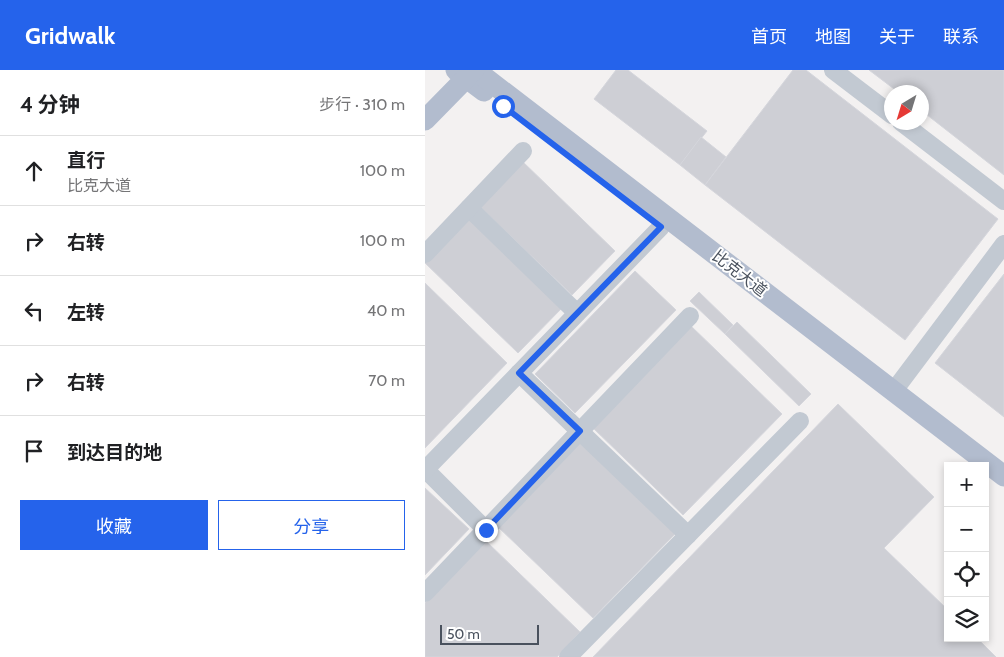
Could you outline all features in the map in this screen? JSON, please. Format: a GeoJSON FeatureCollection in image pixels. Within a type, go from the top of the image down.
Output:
{"type":"FeatureCollection","features":[{"type":"Feature","properties":{"kind":"main road"},"geometry":{"type":"LineString","coordinates":[[425,100],[465,72]]}},
{"type":"Feature","properties":{"kind":"main road"},"geometry":{"type":"LineString","coordinates":[[425,120],[465,72]]}},
{"type":"Feature","properties":{"kind":"main road","name":"比克大道"},"geometry":{"type":"LineString","coordinates":[[465,72],[661,227],[966,462]]}},
{"type":"Feature","properties":{"kind":"main road","name":"比克大道"},"geometry":{"type":"LineString","coordinates":[[465,72],[1004,476]]}},
{"type":"Feature","properties":{"kind":"main road"},"geometry":{"type":"LineString","coordinates":[[989,480],[1004,491]]}},
{"type":"Feature","properties":{"kind":"lane"},"geometry":{"type":"LineString","coordinates":[[833,70],[884,110]]}},
{"type":"Feature","properties":{"kind":"lane"},"geometry":{"type":"LineString","coordinates":[[911,130],[1004,201]]}},
{"type":"Feature","properties":{"kind":"lane"},"geometry":{"type":"LineString","coordinates":[[425,254],[523,151]]}},
{"type":"Feature","properties":{"kind":"lane"},"geometry":{"type":"LineString","coordinates":[[469,208],[577,313]]}},
{"type":"Feature","properties":{"kind":"lane"},"geometry":{"type":"LineString","coordinates":[[486,530],[425,470],[661,227]]}},
{"type":"Feature","properties":{"kind":"lane"},"geometry":{"type":"LineString","coordinates":[[893,392],[1004,244]]}},
{"type":"Feature","properties":{"kind":"lane"},"geometry":{"type":"LineString","coordinates":[[425,593],[690,316]]}},
{"type":"Feature","properties":{"kind":"lane"},"geometry":{"type":"LineString","coordinates":[[519,373],[688,535]]}},
{"type":"Feature","properties":{"kind":"lane"},"geometry":{"type":"LineString","coordinates":[[568,657],[800,421]]}},
{"type":"Feature","properties":{"kind":"building"},"geometry":{"type":"Polygon","coordinates":[[[616,70],[628,70],[707,131],[680,165],[594,99],[616,70]]]}},
{"type":"Feature","properties":{"kind":"building"},"geometry":{"type":"Polygon","coordinates":[[[793,70],[806,70],[998,219],[905,340],[705,185],[793,70]]]}},
{"type":"Feature","properties":{"kind":"building"},"geometry":{"type":"Polygon","coordinates":[[[869,70],[1004,70],[1004,175],[929,116],[929,85],[889,85],[869,70]]]}},
{"type":"Feature","properties":{"kind":"building"},"geometry":{"type":"Polygon","coordinates":[[[701,137],[726,157],[705,185],[680,165],[701,137]]]}},
{"type":"Feature","properties":{"kind":"building"},"geometry":{"type":"Polygon","coordinates":[[[521,160],[615,251],[572,295],[478,205],[521,160]]]}},
{"type":"Feature","properties":{"kind":"building"},"geometry":{"type":"Polygon","coordinates":[[[468,217],[562,308],[518,353],[425,263],[468,217]]]}},
{"type":"Feature","properties":{"kind":"building"},"geometry":{"type":"Polygon","coordinates":[[[635,271],[676,310],[575,413],[535,374],[635,271]]]}},
{"type":"Feature","properties":{"kind":"building"},"geometry":{"type":"Polygon","coordinates":[[[1004,274],[1004,417],[935,363],[1004,274]]]}},
{"type":"Feature","properties":{"kind":"building"},"geometry":{"type":"Polygon","coordinates":[[[425,283],[507,363],[425,448],[425,283]]]}},
{"type":"Feature","properties":{"kind":"building"},"geometry":{"type":"Polygon","coordinates":[[[699,292],[733,325],[725,334],[690,301],[699,292]]]}},
{"type":"Feature","properties":{"kind":"building"},"geometry":{"type":"Polygon","coordinates":[[[737,322],[811,394],[799,406],[725,334],[737,322]]]}},
{"type":"Feature","properties":{"kind":"building"},"geometry":{"type":"Polygon","coordinates":[[[690,325],[782,414],[683,515],[592,427],[690,325]]]}},
{"type":"Feature","properties":{"kind":"building"},"geometry":{"type":"Polygon","coordinates":[[[838,404],[934,497],[884,548],[944,606],[944,642],[981,642],[996,657],[593,657],[838,404]]]}},
{"type":"Feature","properties":{"kind":"building"},"geometry":{"type":"Polygon","coordinates":[[[579,439],[676,533],[593,618],[496,525],[579,439]]]}},
{"type":"Feature","properties":{"kind":"building"},"geometry":{"type":"Polygon","coordinates":[[[425,488],[469,529],[425,575],[425,488]]]}},
{"type":"Feature","properties":{"kind":"building"},"geometry":{"type":"Polygon","coordinates":[[[486,541],[580,632],[557,657],[425,657],[425,603],[486,541]]]}},
{"type":"Feature","properties":{"kind":"route"},"geometry":{"type":"LineString","coordinates":[[486,530],[580,431],[519,373],[661,227],[503,106]]}}]}
